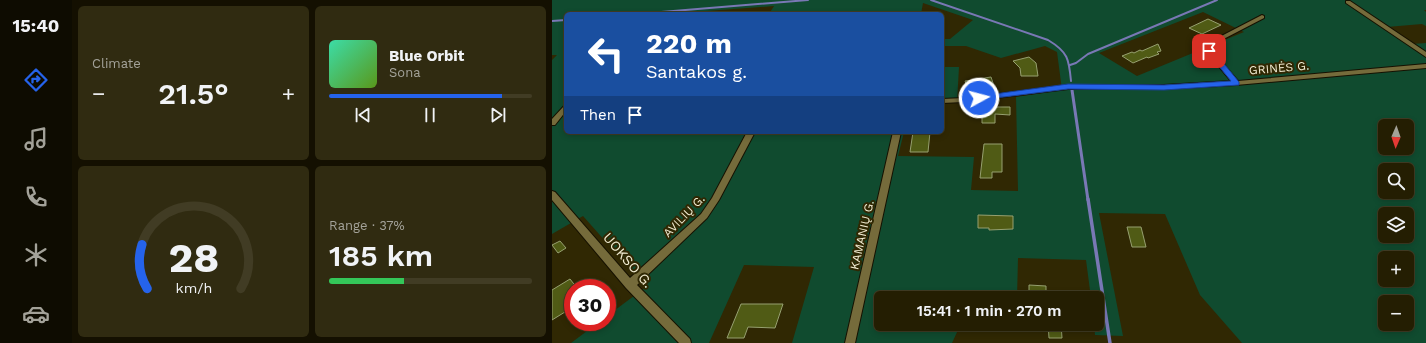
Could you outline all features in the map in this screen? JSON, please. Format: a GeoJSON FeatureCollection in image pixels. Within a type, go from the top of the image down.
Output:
{"type":"FeatureCollection","features":[{"type":"Feature","properties":{"kind":"street"},"geometry":{"type":"LineString","coordinates":[[1348,2],[1426,55]]}},
{"type":"Feature","properties":{"kind":"street"},"geometry":{"type":"LineString","coordinates":[[1236,83],[1209,51],[1209,44],[1262,17]]}},
{"type":"Feature","properties":{"kind":"street","name":"GRINĖS G."},"geometry":{"type":"LineString","coordinates":[[944,101],[964,100],[1068,87],[1164,87],[1236,83],[1426,66]]}},
{"type":"Feature","properties":{"kind":"street"},"geometry":{"type":"LineString","coordinates":[[553,120],[564,109]]}},
{"type":"Feature","properties":{"kind":"street"},"geometry":{"type":"LineString","coordinates":[[553,120],[564,117]]}},
{"type":"Feature","properties":{"kind":"street","name":"AVILIŲ G."},"geometry":{"type":"LineString","coordinates":[[630,285],[704,216],[715,200],[750,134]]}},
{"type":"Feature","properties":{"kind":"street","name":"KAMANIŲ G."},"geometry":{"type":"LineString","coordinates":[[850,343],[897,134]]}},
{"type":"Feature","properties":{"kind":"street","name":"UOKSO G."},"geometry":{"type":"LineString","coordinates":[[552,194],[630,285],[686,343]]}},
{"type":"Feature","properties":{"kind":"green space"},"geometry":{"type":"Polygon","coordinates":[[[552,0],[1426,0],[1426,10],[1424,10],[1426,12],[1426,26],[1422,24],[1387,27],[1412,44],[1426,43],[1426,343],[1242,343],[1200,295],[1165,214],[1099,213],[1123,336],[1095,335],[1095,331],[1104,331],[1104,291],[1090,291],[1086,260],[1018,258],[1017,291],[874,291],[874,331],[958,331],[952,343],[792,343],[814,267],[744,265],[709,343],[571,343],[587,331],[616,331],[616,309],[646,287],[583,216],[552,234],[552,60],[557,55],[552,55],[552,0]],[[1203,12],[1099,53],[1137,76],[1244,32],[1203,12]]]}},
{"type":"Feature","properties":{"kind":"green space"},"geometry":{"type":"Polygon","coordinates":[[[944,67],[959,67],[957,103],[944,103],[944,67]]]}},
{"type":"Feature","properties":{"kind":"green space"},"geometry":{"type":"Polygon","coordinates":[[[987,331],[1016,331],[1016,332],[987,331]]]}},
{"type":"Feature","properties":{"kind":"building"},"geometry":{"type":"Polygon","coordinates":[[[1208,19],[1221,25],[1202,34],[1189,28],[1208,19]]]}},
{"type":"Feature","properties":{"kind":"building"},"geometry":{"type":"Polygon","coordinates":[[[1158,44],[1161,51],[1157,52],[1159,54],[1133,63],[1122,56],[1140,50],[1142,51],[1158,44]]]}},
{"type":"Feature","properties":{"kind":"building"},"geometry":{"type":"Polygon","coordinates":[[[1029,57],[1036,63],[1038,76],[1021,76],[1020,68],[1013,61],[1029,57]]]}},
{"type":"Feature","properties":{"kind":"building"},"geometry":{"type":"Polygon","coordinates":[[[991,77],[994,86],[968,90],[965,81],[991,77]]]}},
{"type":"Feature","properties":{"kind":"building"},"geometry":{"type":"Polygon","coordinates":[[[982,107],[1010,107],[1010,115],[995,114],[995,123],[982,123],[982,107]]]}},
{"type":"Feature","properties":{"kind":"building"},"geometry":{"type":"Polygon","coordinates":[[[913,134],[930,134],[928,152],[910,152],[913,134]]]}},
{"type":"Feature","properties":{"kind":"building"},"geometry":{"type":"Polygon","coordinates":[[[984,144],[1002,144],[1002,172],[992,172],[992,178],[980,178],[984,144]]]}},
{"type":"Feature","properties":{"kind":"building"},"geometry":{"type":"Polygon","coordinates":[[[978,215],[1013,216],[1013,229],[989,230],[989,228],[978,228],[978,215]]]}},
{"type":"Feature","properties":{"kind":"building"},"geometry":{"type":"Polygon","coordinates":[[[1127,227],[1141,227],[1146,247],[1132,247],[1127,227]]]}},
{"type":"Feature","properties":{"kind":"building"},"geometry":{"type":"Polygon","coordinates":[[[560,241],[566,248],[558,253],[552,245],[560,241]]]}},
{"type":"Feature","properties":{"kind":"building"},"geometry":{"type":"Polygon","coordinates":[[[564,283],[564,313],[552,320],[552,290],[564,283]]]}},
{"type":"Feature","properties":{"kind":"building"},"geometry":{"type":"Polygon","coordinates":[[[1029,285],[1046,286],[1046,291],[1029,291],[1029,285]]]}},
{"type":"Feature","properties":{"kind":"building"},"geometry":{"type":"Polygon","coordinates":[[[741,304],[783,304],[775,328],[748,327],[744,338],[727,338],[741,304]]]}},
{"type":"Feature","properties":{"kind":"building"},"geometry":{"type":"Polygon","coordinates":[[[1048,331],[1062,331],[1062,338],[1049,338],[1048,331]]]}},
{"type":"Feature","properties":{"kind":"waterway"},"geometry":{"type":"LineString","coordinates":[[661,12],[808,0]]}},
{"type":"Feature","properties":{"kind":"waterway"},"geometry":{"type":"LineString","coordinates":[[931,0],[1048,40],[1055,44],[1064,52],[1068,62],[1071,81]]}},
{"type":"Feature","properties":{"kind":"waterway"},"geometry":{"type":"LineString","coordinates":[[1070,65],[1076,63],[1088,54],[1217,0]]}},
{"type":"Feature","properties":{"kind":"waterway"},"geometry":{"type":"LineString","coordinates":[[552,21],[564,20]]}},
{"type":"Feature","properties":{"kind":"waterway"},"geometry":{"type":"LineString","coordinates":[[1072,90],[1088,200]]}},
{"type":"Feature","properties":{"kind":"waterway"},"geometry":{"type":"LineString","coordinates":[[1088,199],[1110,343]]}},
{"type":"Feature","properties":{"kind":"route"},"geometry":{"type":"LineString","coordinates":[[979,98],[1068,87],[1164,87],[1236,83],[1209,51]]}}]}
